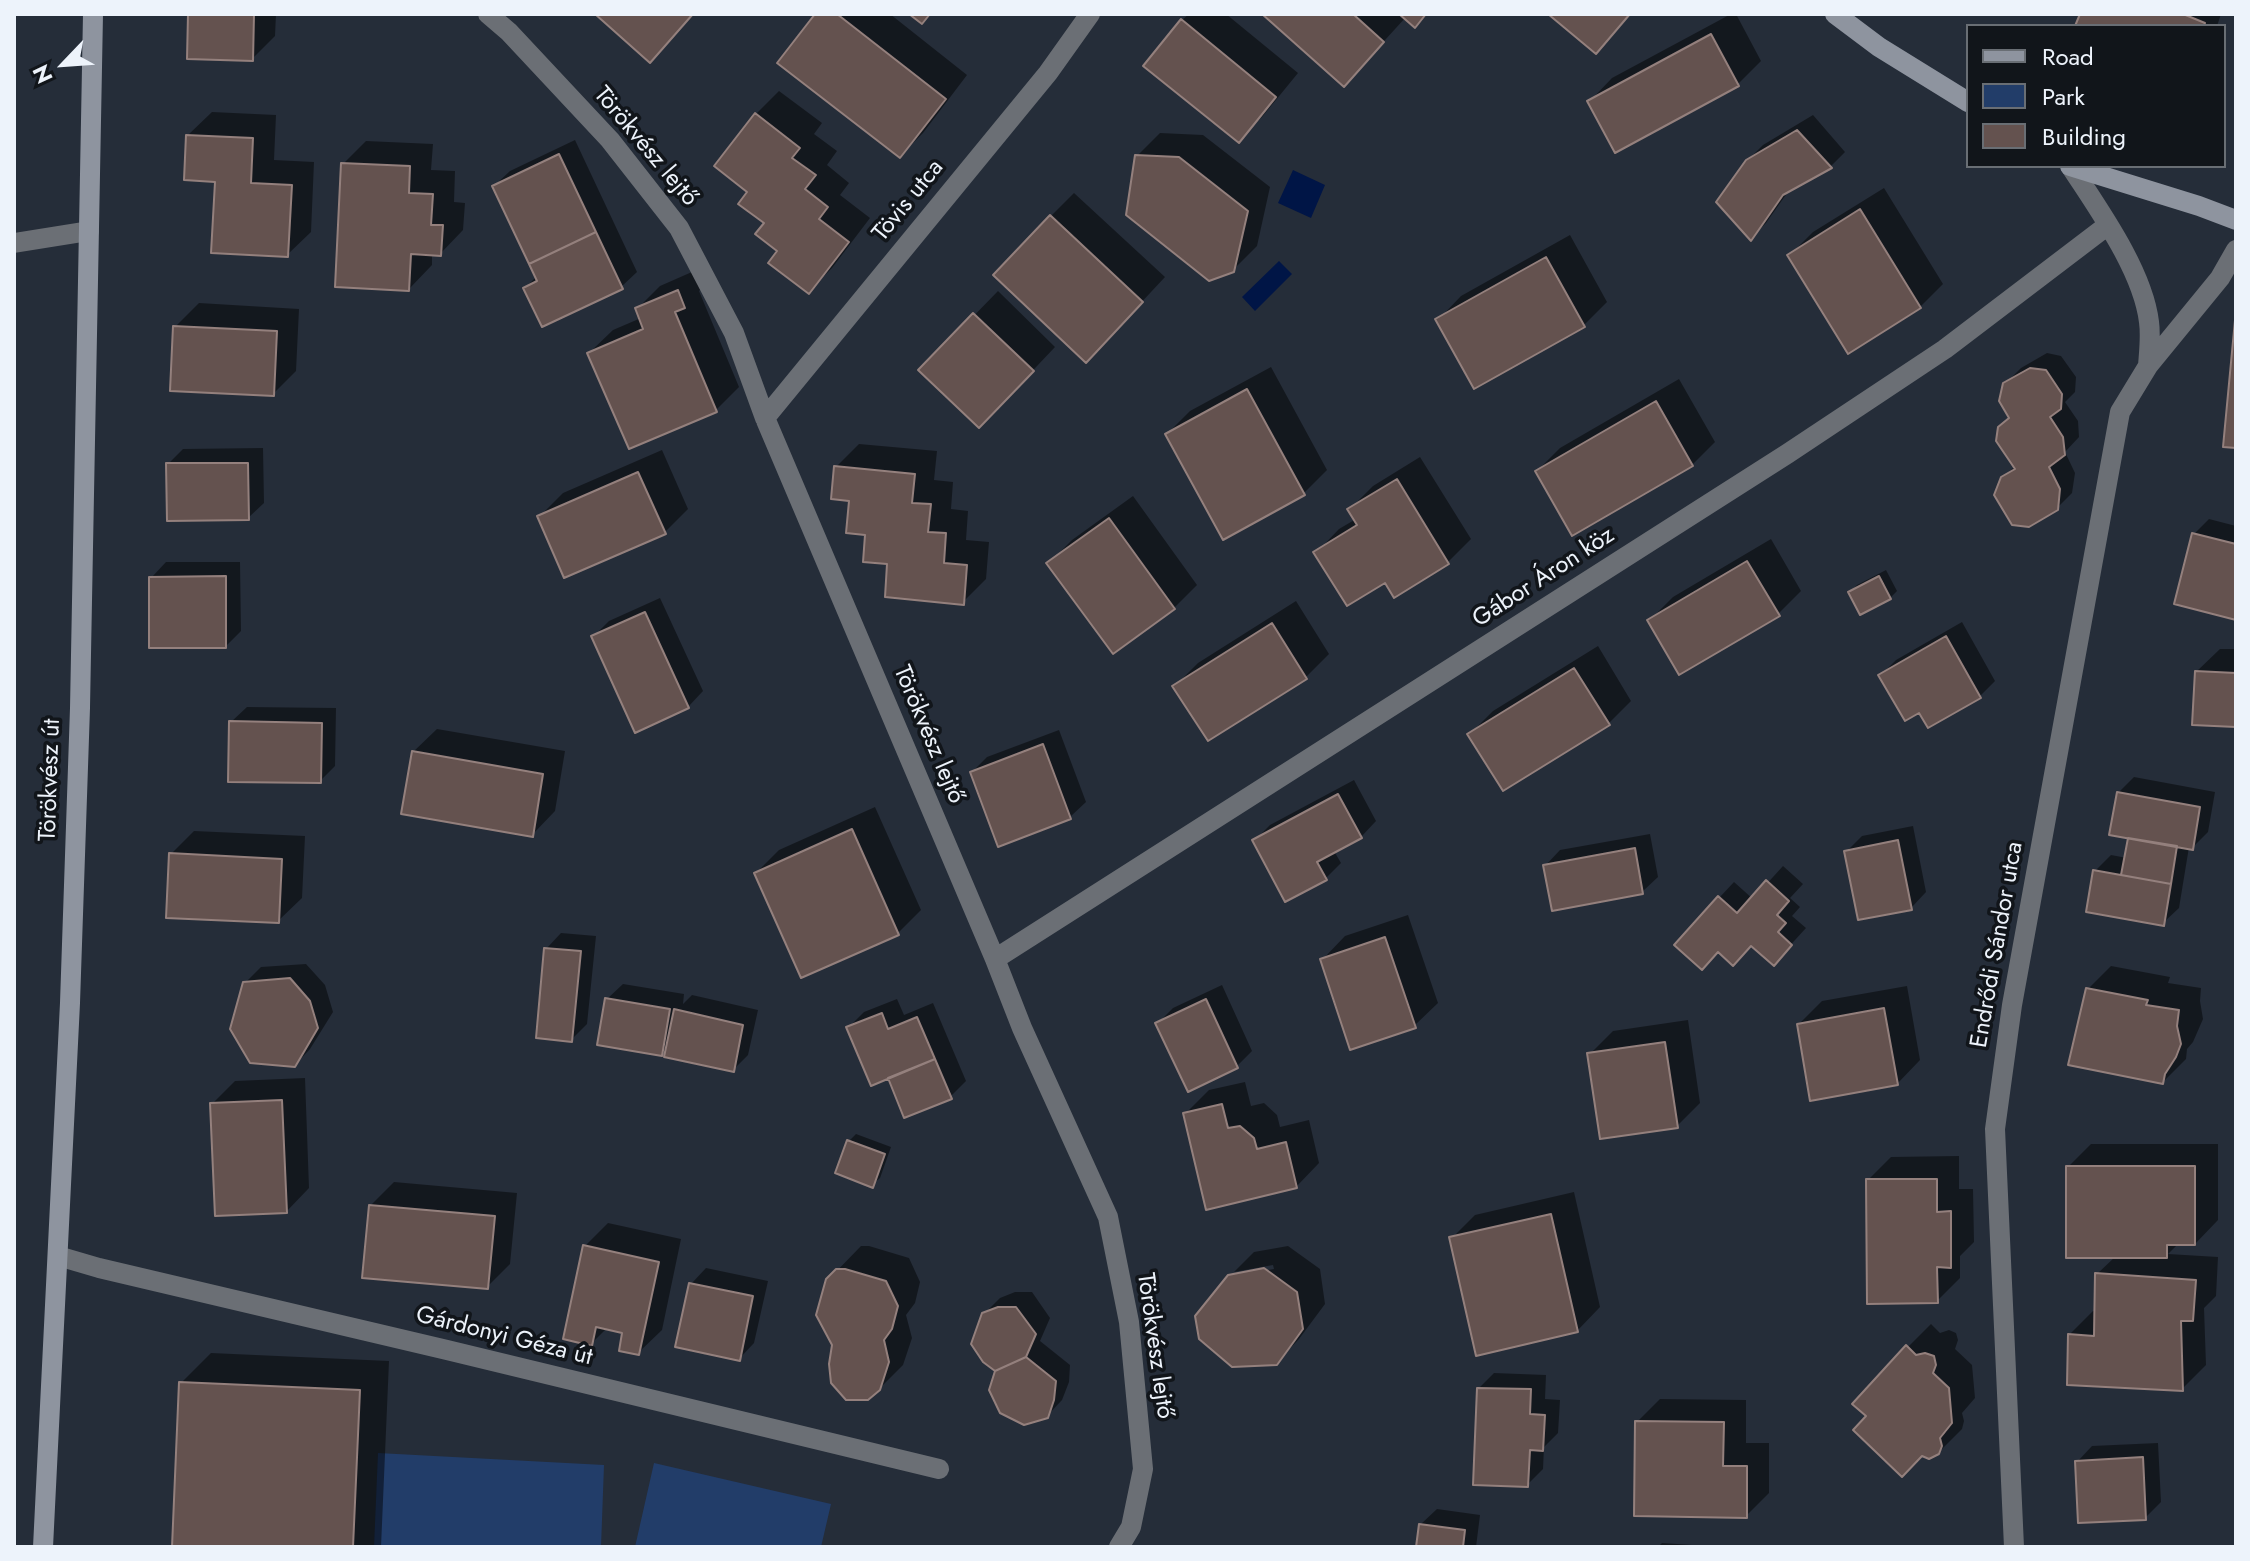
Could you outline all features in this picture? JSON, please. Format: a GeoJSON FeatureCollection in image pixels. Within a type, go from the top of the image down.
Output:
{"type":"FeatureCollection","features":[{"type":"Feature","properties":{"kind":"street","name":"Törökvész út"},"geometry":{"type":"LineString","coordinates":[[43,1547],[70,1003],[79,723],[93,14]]}},
{"type":"Feature","properties":{"kind":"street","name":"Törökvész lejtő"},"geometry":{"type":"LineString","coordinates":[[488,14],[509,32],[610,140],[679,228],[734,333],[765,418],[1022,1028],[1108,1217],[1129,1322],[1143,1469],[1131,1527],[1119,1547]]}},
{"type":"Feature","properties":{"kind":"street","name":"Tövis utca"},"geometry":{"type":"LineString","coordinates":[[765,418],[1048,73],[1090,14]]}},
{"type":"Feature","properties":{"kind":"street"},"geometry":{"type":"LineString","coordinates":[[1835,14],[1879,47],[1966,101]]}},
{"type":"Feature","properties":{"kind":"street"},"geometry":{"type":"LineString","coordinates":[[2072,168],[2135,274],[2149,322],[2148,366]]}},
{"type":"Feature","properties":{"kind":"street"},"geometry":{"type":"LineString","coordinates":[[2077,168],[2236,220]]}},
{"type":"Feature","properties":{"kind":"street","name":"Gábor Áron köz"},"geometry":{"type":"LineString","coordinates":[[995,959],[1787,454],[1945,349],[2108,225]]}},
{"type":"Feature","properties":{"kind":"street"},"geometry":{"type":"LineString","coordinates":[[14,243],[89,231]]}},
{"type":"Feature","properties":{"kind":"street","name":"Endrődi Sándor utca"},"geometry":{"type":"LineString","coordinates":[[2014,1547],[1995,1129],[2012,1005],[2120,412],[2148,366],[2220,278],[2236,250]]}},
{"type":"Feature","properties":{"kind":"street","name":"Gárdonyi Géza út"},"geometry":{"type":"LineString","coordinates":[[58,1256],[939,1469]]}},
{"type":"Feature","properties":{"kind":"green space"},"geometry":{"type":"Polygon","coordinates":[[[378,1453],[604,1465],[601,1547],[374,1547],[378,1453]]]}},
{"type":"Feature","properties":{"kind":"green space"},"geometry":{"type":"Polygon","coordinates":[[[654,1463],[831,1504],[821,1547],[635,1547],[654,1463]]]}},
{"type":"Feature","properties":{"kind":"shaded area"},"geometry":{"type":"Polygon","coordinates":[[[1293,170],[1325,185],[1311,218],[1278,203],[1293,170]]]}},
{"type":"Feature","properties":{"kind":"shaded area"},"geometry":{"type":"Polygon","coordinates":[[[1279,261],[1292,274],[1255,311],[1242,297],[1279,261]]]}},
{"type":"Feature","properties":{"kind":"building"},"geometry":{"type":"Polygon","coordinates":[[[188,14],[254,14],[253,61],[187,59],[188,14]]]}},
{"type":"Feature","properties":{"kind":"building"},"geometry":{"type":"Polygon","coordinates":[[[595,14],[693,14],[650,63],[595,14]]]}},
{"type":"Feature","properties":{"kind":"building"},"geometry":{"type":"Polygon","coordinates":[[[815,14],[837,14],[946,99],[900,158],[777,63],[815,14]]]}},
{"type":"Feature","properties":{"kind":"building"},"geometry":{"type":"Polygon","coordinates":[[[909,14],[930,14],[922,24],[909,14]]]}},
{"type":"Feature","properties":{"kind":"building"},"geometry":{"type":"Polygon","coordinates":[[[1262,14],[1353,14],[1384,42],[1344,87],[1262,14]]]}},
{"type":"Feature","properties":{"kind":"building"},"geometry":{"type":"Polygon","coordinates":[[[1399,14],[1426,14],[1415,28],[1399,14]]]}},
{"type":"Feature","properties":{"kind":"building"},"geometry":{"type":"Polygon","coordinates":[[[1548,14],[1630,14],[1596,54],[1548,14]]]}},
{"type":"Feature","properties":{"kind":"building"},"geometry":{"type":"Polygon","coordinates":[[[2080,14],[2183,14],[2205,23],[2205,24],[2076,24],[2080,14]]]}},
{"type":"Feature","properties":{"kind":"building"},"geometry":{"type":"Polygon","coordinates":[[[1181,19],[1276,97],[1239,143],[1143,66],[1181,19]]]}},
{"type":"Feature","properties":{"kind":"building"},"geometry":{"type":"Polygon","coordinates":[[[1711,34],[1739,86],[1615,153],[1587,101],[1711,34]]]}},
{"type":"Feature","properties":{"kind":"building"},"geometry":{"type":"Polygon","coordinates":[[[755,113],[800,148],[792,158],[816,175],[805,189],[828,207],[819,219],[849,242],[809,294],[768,263],[777,251],[755,234],[764,223],[738,204],[747,192],[714,166],[755,113]]]}},
{"type":"Feature","properties":{"kind":"building"},"geometry":{"type":"Polygon","coordinates":[[[1797,130],[1832,168],[1783,195],[1751,241],[1716,202],[1746,160],[1797,130]]]}},
{"type":"Feature","properties":{"kind":"building"},"geometry":{"type":"Polygon","coordinates":[[[186,135],[253,138],[251,183],[292,185],[288,257],[211,253],[215,182],[184,180],[186,135]]]}},
{"type":"Feature","properties":{"kind":"building"},"geometry":{"type":"Polygon","coordinates":[[[559,154],[596,232],[529,264],[492,186],[559,154]]]}},
{"type":"Feature","properties":{"kind":"building"},"geometry":{"type":"Polygon","coordinates":[[[1135,155],[1179,157],[1248,211],[1234,272],[1209,281],[1126,215],[1135,155]]]}},
{"type":"Feature","properties":{"kind":"building"},"geometry":{"type":"Polygon","coordinates":[[[341,163],[410,166],[409,193],[433,194],[431,225],[443,225],[441,256],[411,254],[409,291],[335,287],[341,163]]]}},
{"type":"Feature","properties":{"kind":"building"},"geometry":{"type":"Polygon","coordinates":[[[1860,209],[1921,308],[1848,354],[1787,255],[1860,209]]]}},
{"type":"Feature","properties":{"kind":"building"},"geometry":{"type":"Polygon","coordinates":[[[1050,215],[1143,302],[1086,363],[993,275],[1050,215]]]}},
{"type":"Feature","properties":{"kind":"building"},"geometry":{"type":"Polygon","coordinates":[[[596,232],[623,289],[542,327],[523,288],[537,281],[529,264],[596,232]]]}},
{"type":"Feature","properties":{"kind":"building"},"geometry":{"type":"Polygon","coordinates":[[[1546,257],[1585,327],[1474,389],[1435,319],[1546,257]]]}},
{"type":"Feature","properties":{"kind":"building"},"geometry":{"type":"Polygon","coordinates":[[[678,290],[685,308],[675,312],[717,412],[629,449],[587,353],[643,329],[635,308],[678,290]]]}},
{"type":"Feature","properties":{"kind":"building"},"geometry":{"type":"Polygon","coordinates":[[[973,313],[1034,371],[979,428],[918,370],[973,313]]]}},
{"type":"Feature","properties":{"kind":"building"},"geometry":{"type":"Polygon","coordinates":[[[2236,321],[2236,448],[2223,447],[2236,321]]]}},
{"type":"Feature","properties":{"kind":"building"},"geometry":{"type":"Polygon","coordinates":[[[173,326],[277,331],[274,396],[170,391],[173,326]]]}},
{"type":"Feature","properties":{"kind":"building"},"geometry":{"type":"Polygon","coordinates":[[[2030,368],[2046,370],[2062,394],[2061,409],[2050,417],[2063,437],[2065,455],[2049,467],[2060,489],[2058,510],[2029,527],[2012,525],[1994,495],[2001,477],[2015,469],[1996,441],[1998,427],[2009,418],[1999,401],[2003,383],[2030,368]]]}},
{"type":"Feature","properties":{"kind":"building"},"geometry":{"type":"Polygon","coordinates":[[[1247,389],[1305,495],[1223,540],[1165,434],[1247,389]]]}},
{"type":"Feature","properties":{"kind":"building"},"geometry":{"type":"Polygon","coordinates":[[[1656,401],[1693,466],[1572,536],[1535,471],[1656,401]]]}},
{"type":"Feature","properties":{"kind":"building"},"geometry":{"type":"Polygon","coordinates":[[[166,463],[248,463],[249,520],[167,521],[166,463]]]}},
{"type":"Feature","properties":{"kind":"building"},"geometry":{"type":"Polygon","coordinates":[[[834,466],[915,474],[912,503],[931,504],[928,532],[946,533],[944,563],[967,565],[964,605],[885,597],[887,564],[863,562],[865,535],[846,533],[849,501],[831,499],[834,466]]]}},
{"type":"Feature","properties":{"kind":"building"},"geometry":{"type":"Polygon","coordinates":[[[638,472],[666,534],[564,578],[537,516],[638,472]]]}},
{"type":"Feature","properties":{"kind":"building"},"geometry":{"type":"Polygon","coordinates":[[[1397,479],[1449,564],[1394,598],[1385,583],[1347,606],[1313,552],[1357,525],[1347,509],[1397,479]]]}},
{"type":"Feature","properties":{"kind":"building"},"geometry":{"type":"Polygon","coordinates":[[[1109,518],[1175,609],[1113,654],[1046,563],[1109,518]]]}},
{"type":"Feature","properties":{"kind":"building"},"geometry":{"type":"Polygon","coordinates":[[[2192,533],[2236,544],[2236,620],[2174,604],[2192,533]]]}},
{"type":"Feature","properties":{"kind":"building"},"geometry":{"type":"Polygon","coordinates":[[[1747,561],[1780,616],[1679,675],[1647,620],[1747,561]]]}},
{"type":"Feature","properties":{"kind":"building"},"geometry":{"type":"Polygon","coordinates":[[[226,576],[226,648],[149,648],[149,577],[226,576]]]}},
{"type":"Feature","properties":{"kind":"building"},"geometry":{"type":"Polygon","coordinates":[[[1879,576],[1891,599],[1860,615],[1848,592],[1879,576]]]}},
{"type":"Feature","properties":{"kind":"building"},"geometry":{"type":"Polygon","coordinates":[[[645,612],[689,708],[635,733],[591,636],[645,612]]]}},
{"type":"Feature","properties":{"kind":"building"},"geometry":{"type":"Polygon","coordinates":[[[1272,623],[1307,679],[1208,741],[1172,686],[1272,623]]]}},
{"type":"Feature","properties":{"kind":"building"},"geometry":{"type":"Polygon","coordinates":[[[1946,636],[1981,698],[1928,728],[1919,713],[1905,721],[1878,675],[1946,636]]]}},
{"type":"Feature","properties":{"kind":"building"},"geometry":{"type":"Polygon","coordinates":[[[1574,668],[1610,725],[1503,791],[1467,734],[1574,668]]]}},
{"type":"Feature","properties":{"kind":"building"},"geometry":{"type":"Polygon","coordinates":[[[2195,671],[2236,673],[2236,727],[2192,725],[2195,671]]]}},
{"type":"Feature","properties":{"kind":"building"},"geometry":{"type":"Polygon","coordinates":[[[229,721],[322,723],[321,783],[228,782],[229,721]]]}},
{"type":"Feature","properties":{"kind":"building"},"geometry":{"type":"Polygon","coordinates":[[[1043,744],[1071,819],[998,847],[970,772],[1043,744]]]}},
{"type":"Feature","properties":{"kind":"building"},"geometry":{"type":"Polygon","coordinates":[[[412,751],[543,774],[533,837],[401,814],[412,751]]]}},
{"type":"Feature","properties":{"kind":"building"},"geometry":{"type":"Polygon","coordinates":[[[2117,792],[2200,807],[2193,850],[2109,835],[2117,792]]]}},
{"type":"Feature","properties":{"kind":"building"},"geometry":{"type":"Polygon","coordinates":[[[1338,794],[1362,838],[1317,862],[1327,880],[1285,902],[1252,840],[1338,794]]]}},
{"type":"Feature","properties":{"kind":"building"},"geometry":{"type":"Polygon","coordinates":[[[852,829],[899,935],[801,978],[754,873],[852,829]]]}},
{"type":"Feature","properties":{"kind":"building"},"geometry":{"type":"Polygon","coordinates":[[[2128,838],[2177,846],[2171,884],[2121,875],[2128,838]]]}},
{"type":"Feature","properties":{"kind":"building"},"geometry":{"type":"Polygon","coordinates":[[[1898,840],[1912,910],[1858,920],[1844,851],[1898,840]]]}},
{"type":"Feature","properties":{"kind":"building"},"geometry":{"type":"Polygon","coordinates":[[[1635,848],[1643,894],[1552,911],[1543,865],[1635,848]]]}},
{"type":"Feature","properties":{"kind":"building"},"geometry":{"type":"Polygon","coordinates":[[[169,853],[282,859],[279,923],[166,918],[169,853]]]}},
{"type":"Feature","properties":{"kind":"building"},"geometry":{"type":"Polygon","coordinates":[[[2093,870],[2171,884],[2164,926],[2086,912],[2093,870]]]}},
{"type":"Feature","properties":{"kind":"building"},"geometry":{"type":"Polygon","coordinates":[[[1766,880],[1789,901],[1777,915],[1786,923],[1778,932],[1792,945],[1774,966],[1751,946],[1733,966],[1718,952],[1702,970],[1674,945],[1718,896],[1737,913],[1766,880]]]}},
{"type":"Feature","properties":{"kind":"building"},"geometry":{"type":"Polygon","coordinates":[[[1385,937],[1416,1028],[1350,1050],[1320,959],[1385,937]]]}},
{"type":"Feature","properties":{"kind":"building"},"geometry":{"type":"Polygon","coordinates":[[[544,948],[581,951],[572,1042],[536,1038],[544,948]]]}},
{"type":"Feature","properties":{"kind":"building"},"geometry":{"type":"Polygon","coordinates":[[[290,978],[310,1001],[318,1028],[295,1067],[250,1063],[230,1029],[243,982],[290,978]]]}},
{"type":"Feature","properties":{"kind":"building"},"geometry":{"type":"Polygon","coordinates":[[[2086,988],[2148,1000],[2146,1005],[2179,1010],[2177,1026],[2181,1044],[2163,1084],[2068,1065],[2086,988]]]}},
{"type":"Feature","properties":{"kind":"building"},"geometry":{"type":"Polygon","coordinates":[[[605,998],[670,1009],[662,1056],[597,1045],[605,998]]]}},
{"type":"Feature","properties":{"kind":"building"},"geometry":{"type":"Polygon","coordinates":[[[1206,999],[1238,1068],[1188,1092],[1155,1023],[1206,999]]]}},
{"type":"Feature","properties":{"kind":"building"},"geometry":{"type":"Polygon","coordinates":[[[1884,1008],[1898,1085],[1810,1101],[1797,1024],[1884,1008]]]}},
{"type":"Feature","properties":{"kind":"building"},"geometry":{"type":"Polygon","coordinates":[[[674,1009],[743,1025],[734,1072],[664,1057],[674,1009]]]}},
{"type":"Feature","properties":{"kind":"building"},"geometry":{"type":"Polygon","coordinates":[[[882,1013],[888,1029],[917,1017],[935,1059],[871,1086],[846,1027],[882,1013]]]}},
{"type":"Feature","properties":{"kind":"building"},"geometry":{"type":"Polygon","coordinates":[[[1665,1042],[1678,1128],[1600,1139],[1587,1053],[1665,1042]]]}},
{"type":"Feature","properties":{"kind":"building"},"geometry":{"type":"Polygon","coordinates":[[[935,1059],[952,1099],[904,1118],[888,1078],[935,1059]]]}},
{"type":"Feature","properties":{"kind":"building"},"geometry":{"type":"Polygon","coordinates":[[[282,1100],[287,1213],[215,1216],[210,1103],[282,1100]]]}},
{"type":"Feature","properties":{"kind":"building"},"geometry":{"type":"Polygon","coordinates":[[[1222,1104],[1228,1128],[1240,1126],[1254,1138],[1257,1149],[1286,1142],[1297,1188],[1206,1210],[1183,1113],[1222,1104]]]}},
{"type":"Feature","properties":{"kind":"building"},"geometry":{"type":"Polygon","coordinates":[[[847,1140],[885,1154],[873,1188],[835,1173],[847,1140]]]}},
{"type":"Feature","properties":{"kind":"building"},"geometry":{"type":"Polygon","coordinates":[[[2066,1166],[2195,1166],[2195,1245],[2167,1245],[2167,1258],[2066,1258],[2066,1166]]]}},
{"type":"Feature","properties":{"kind":"building"},"geometry":{"type":"Polygon","coordinates":[[[1866,1179],[1937,1179],[1937,1212],[1951,1211],[1951,1268],[1937,1267],[1938,1303],[1867,1304],[1866,1179]]]}},
{"type":"Feature","properties":{"kind":"building"},"geometry":{"type":"Polygon","coordinates":[[[369,1205],[495,1216],[488,1289],[362,1278],[369,1205]]]}},
{"type":"Feature","properties":{"kind":"building"},"geometry":{"type":"Polygon","coordinates":[[[1551,1214],[1578,1332],[1476,1356],[1449,1237],[1551,1214]]]}},
{"type":"Feature","properties":{"kind":"building"},"geometry":{"type":"Polygon","coordinates":[[[583,1245],[659,1262],[639,1355],[619,1351],[622,1333],[596,1327],[592,1346],[563,1339],[583,1245]]]}},
{"type":"Feature","properties":{"kind":"building"},"geometry":{"type":"Polygon","coordinates":[[[1264,1268],[1297,1292],[1303,1329],[1277,1365],[1232,1367],[1199,1339],[1195,1316],[1228,1275],[1264,1268]]]}},
{"type":"Feature","properties":{"kind":"building"},"geometry":{"type":"Polygon","coordinates":[[[836,1269],[886,1281],[898,1306],[892,1329],[884,1340],[889,1362],[880,1390],[868,1400],[846,1400],[831,1383],[829,1364],[832,1345],[816,1315],[826,1279],[836,1269]]]}},
{"type":"Feature","properties":{"kind":"building"},"geometry":{"type":"Polygon","coordinates":[[[2095,1273],[2196,1280],[2193,1321],[2181,1321],[2183,1391],[2067,1385],[2068,1334],[2094,1336],[2095,1273]]]}},
{"type":"Feature","properties":{"kind":"building"},"geometry":{"type":"Polygon","coordinates":[[[689,1283],[753,1296],[740,1361],[675,1347],[689,1283]]]}},
{"type":"Feature","properties":{"kind":"building"},"geometry":{"type":"Polygon","coordinates":[[[998,1307],[1016,1307],[1036,1334],[1026,1357],[995,1371],[983,1362],[971,1344],[982,1313],[998,1307]]]}},
{"type":"Feature","properties":{"kind":"building"},"geometry":{"type":"Polygon","coordinates":[[[1906,1345],[1916,1355],[1925,1353],[1934,1356],[1936,1365],[1933,1373],[1949,1388],[1952,1423],[1940,1438],[1942,1446],[1939,1454],[1929,1459],[1922,1456],[1902,1477],[1853,1430],[1866,1416],[1852,1404],[1906,1345]]]}},
{"type":"Feature","properties":{"kind":"building"},"geometry":{"type":"Polygon","coordinates":[[[1026,1357],[1056,1381],[1048,1418],[1024,1425],[1000,1413],[989,1390],[995,1371],[1026,1357]]]}},
{"type":"Feature","properties":{"kind":"building"},"geometry":{"type":"Polygon","coordinates":[[[179,1382],[360,1390],[353,1547],[172,1547],[179,1382]]]}},
{"type":"Feature","properties":{"kind":"building"},"geometry":{"type":"Polygon","coordinates":[[[1477,1388],[1531,1389],[1530,1414],[1545,1415],[1543,1451],[1530,1450],[1528,1487],[1473,1485],[1477,1388]]]}},
{"type":"Feature","properties":{"kind":"building"},"geometry":{"type":"Polygon","coordinates":[[[1635,1421],[1724,1422],[1723,1466],[1747,1466],[1747,1518],[1634,1516],[1635,1421]]]}},
{"type":"Feature","properties":{"kind":"building"},"geometry":{"type":"Polygon","coordinates":[[[2143,1457],[2146,1520],[2078,1523],[2075,1461],[2143,1457]]]}},
{"type":"Feature","properties":{"kind":"building"},"geometry":{"type":"Polygon","coordinates":[[[1419,1524],[1465,1530],[1463,1547],[1416,1547],[1419,1524]]]}}]}
